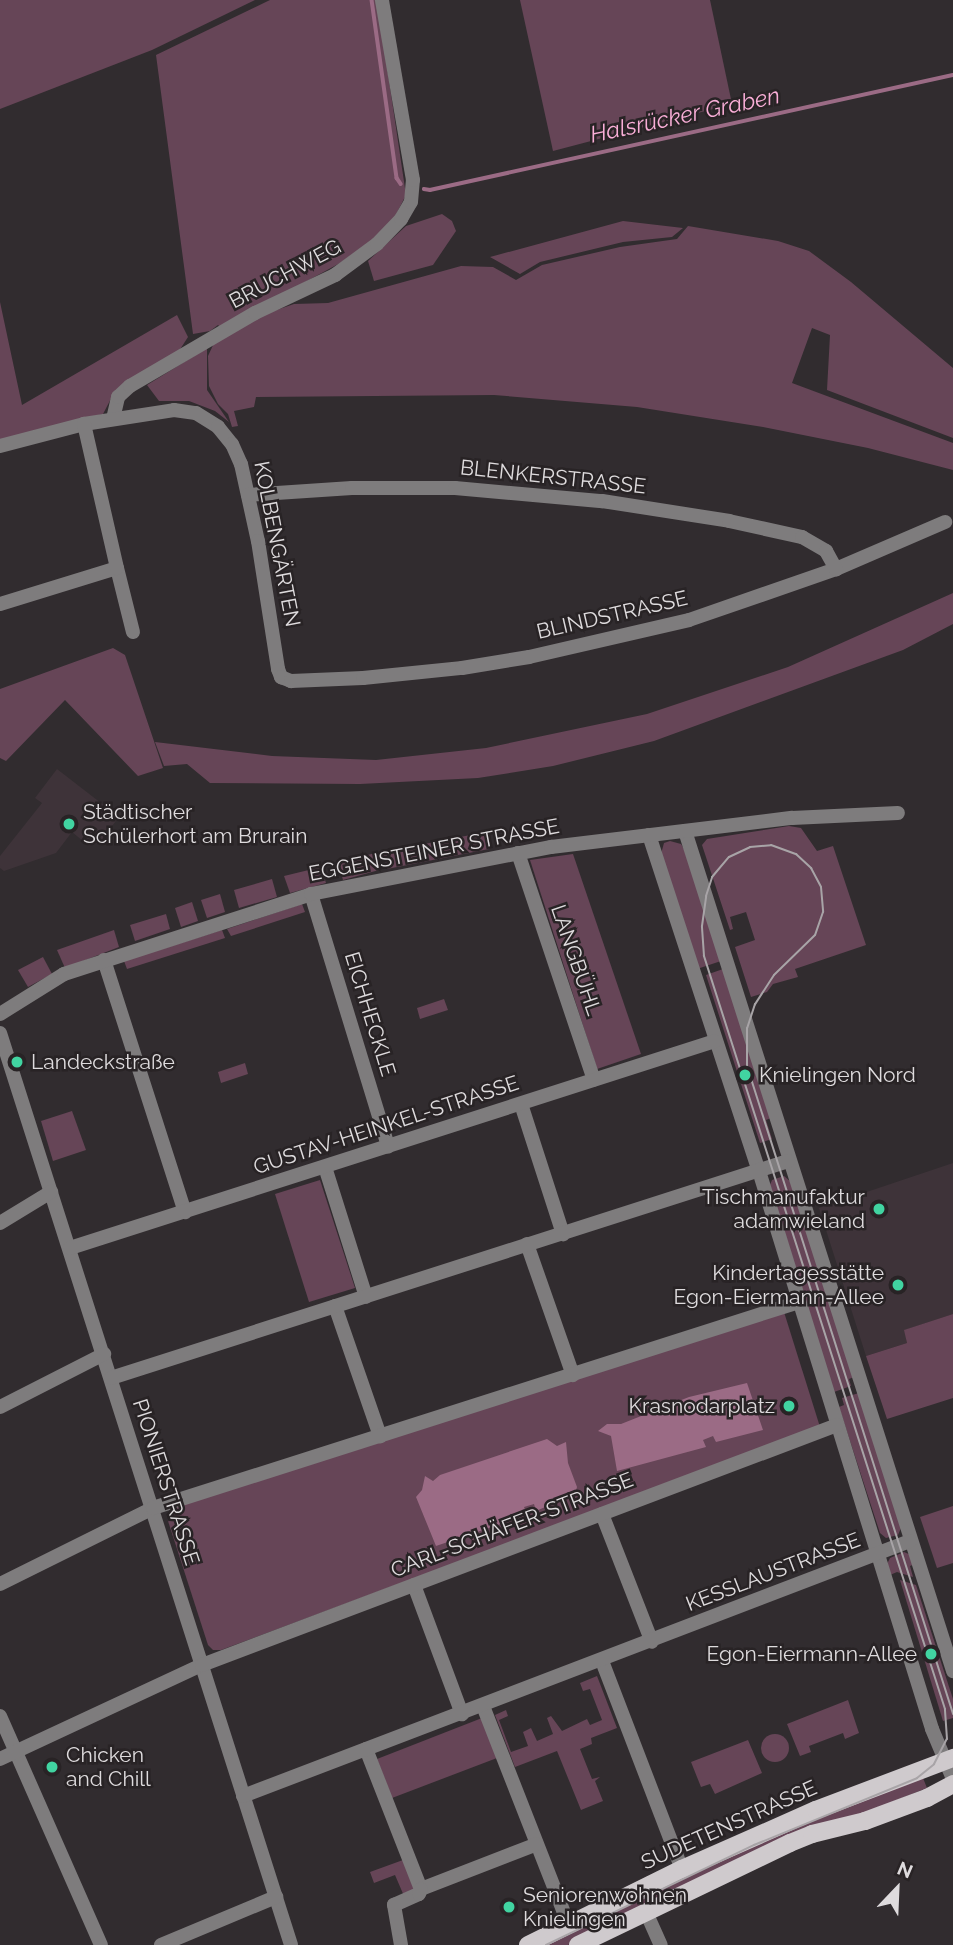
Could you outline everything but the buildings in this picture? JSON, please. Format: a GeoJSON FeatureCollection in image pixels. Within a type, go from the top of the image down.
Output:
{"type":"FeatureCollection","features":[{"type":"Feature","properties":{"kind":"main road","name":"SUDETENSTRASSE"},"geometry":{"type":"LineString","coordinates":[[528,1945],[682,1869],[816,1810],[949,1760]]}},
{"type":"Feature","properties":{"kind":"main road","name":"SUDETENSTRASSE"},"geometry":{"type":"LineString","coordinates":[[578,1945],[801,1839],[866,1821],[927,1798],[953,1781]]}},
{"type":"Feature","properties":{"kind":"street","name":"BRUCHWEG"},"geometry":{"type":"LineString","coordinates":[[113,419],[118,397],[130,386],[255,313],[335,275],[377,244],[401,219],[411,202],[413,180],[382,0]]}},
{"type":"Feature","properties":{"kind":"street","name":"KOLBENGÄRTEN"},"geometry":{"type":"LineString","coordinates":[[113,419],[182,410],[204,417],[223,431],[239,459],[248,495],[278,669]]}},
{"type":"Feature","properties":{"kind":"street"},"geometry":{"type":"LineString","coordinates":[[0,446],[113,419]]}},
{"type":"Feature","properties":{"kind":"street"},"geometry":{"type":"LineString","coordinates":[[84,425],[133,632]]}},
{"type":"Feature","properties":{"kind":"street","name":"BLENKERSTRASSE"},"geometry":{"type":"LineString","coordinates":[[248,495],[398,487],[514,491],[581,498],[674,511],[802,537],[826,551],[836,569]]}},
{"type":"Feature","properties":{"kind":"street","name":"BLINDSTRASSE"},"geometry":{"type":"LineString","coordinates":[[278,669],[281,677],[291,681],[363,678],[529,657],[689,620],[836,569],[945,522]]}},
{"type":"Feature","properties":{"kind":"street"},"geometry":{"type":"LineString","coordinates":[[0,604],[117,568]]}},
{"type":"Feature","properties":{"kind":"street","name":"EGGENSTEINER STRASSE"},"geometry":{"type":"LineString","coordinates":[[0,1014],[57,978],[104,960],[311,894],[518,853],[801,818],[898,813]]}},
{"type":"Feature","properties":{"kind":"street"},"geometry":{"type":"LineString","coordinates":[[685,831],[788,1161],[953,1671]]}},
{"type":"Feature","properties":{"kind":"street"},"geometry":{"type":"LineString","coordinates":[[649,835],[759,1171],[932,1729],[949,1760],[953,1781]]}},
{"type":"Feature","properties":{"kind":"street","name":"LANGBÜHL"},"geometry":{"type":"LineString","coordinates":[[518,853],[594,1080]]}},
{"type":"Feature","properties":{"kind":"street","name":"EICHHECKLE"},"geometry":{"type":"LineString","coordinates":[[311,894],[388,1146]]}},
{"type":"Feature","properties":{"kind":"street"},"geometry":{"type":"LineString","coordinates":[[104,960],[186,1212]]}},
{"type":"Feature","properties":{"kind":"street","name":"PIONIERSTRASSE"},"geometry":{"type":"LineString","coordinates":[[0,1033],[292,1945]]}},
{"type":"Feature","properties":{"kind":"street","name":"GUSTAV-HEINKEL-STRASSE"},"geometry":{"type":"LineString","coordinates":[[70,1248],[715,1041]]}},
{"type":"Feature","properties":{"kind":"street"},"geometry":{"type":"LineString","coordinates":[[520,1104],[563,1234]]}},
{"type":"Feature","properties":{"kind":"street"},"geometry":{"type":"LineString","coordinates":[[111,1378],[788,1161]]}},
{"type":"Feature","properties":{"kind":"street"},"geometry":{"type":"LineString","coordinates":[[325,1167],[366,1297]]}},
{"type":"Feature","properties":{"kind":"street"},"geometry":{"type":"LineString","coordinates":[[0,1223],[51,1192]]}},
{"type":"Feature","properties":{"kind":"street"},"geometry":{"type":"LineString","coordinates":[[527,1244],[572,1375]]}},
{"type":"Feature","properties":{"kind":"street"},"geometry":{"type":"LineString","coordinates":[[0,1584],[153,1508],[799,1303]]}},
{"type":"Feature","properties":{"kind":"street"},"geometry":{"type":"LineString","coordinates":[[335,1306],[380,1436]]}},
{"type":"Feature","properties":{"kind":"street"},"geometry":{"type":"LineString","coordinates":[[0,1407],[104,1354]]}},
{"type":"Feature","properties":{"kind":"street","name":"CARL-SCHÄFER-STRASSE"},"geometry":{"type":"LineString","coordinates":[[0,1759],[202,1665],[837,1425]]}},
{"type":"Feature","properties":{"kind":"street"},"geometry":{"type":"LineString","coordinates":[[602,1514],[652,1642]]}},
{"type":"Feature","properties":{"kind":"street","name":"KESSLAUSTRASSE"},"geometry":{"type":"LineString","coordinates":[[243,1796],[652,1642],[910,1541]]}},
{"type":"Feature","properties":{"kind":"street"},"geometry":{"type":"LineString","coordinates":[[414,1585],[462,1714]]}},
{"type":"Feature","properties":{"kind":"street"},"geometry":{"type":"LineString","coordinates":[[602,1661],[682,1869]]}},
{"type":"Feature","properties":{"kind":"street"},"geometry":{"type":"LineString","coordinates":[[484,1706],[569,1926]]}},
{"type":"Feature","properties":{"kind":"street"},"geometry":{"type":"LineString","coordinates":[[0,1716],[101,1945]]}},
{"type":"Feature","properties":{"kind":"street"},"geometry":{"type":"LineString","coordinates":[[366,1749],[421,1889]]}},
{"type":"Feature","properties":{"kind":"street"},"geometry":{"type":"LineString","coordinates":[[401,1945],[394,1905],[419,1894],[421,1889],[537,1844]]}},
{"type":"Feature","properties":{"kind":"street"},"geometry":{"type":"LineString","coordinates":[[161,1945],[276,1897]]}},
{"type":"Feature","properties":{"kind":"street"},"geometry":{"type":"LineString","coordinates":[[646,1912],[661,1945]]}},
{"type":"Feature","properties":{"kind":"shaded area"},"geometry":{"type":"Polygon","coordinates":[[[0,0],[255,0],[152,50],[0,109],[0,0]]]}},
{"type":"Feature","properties":{"kind":"shaded area"},"geometry":{"type":"Polygon","coordinates":[[[270,0],[377,0],[406,195],[389,228],[340,263],[221,328],[218,325],[210,331],[193,334],[156,55],[270,0]]]}},
{"type":"Feature","properties":{"kind":"shaded area"},"geometry":{"type":"Polygon","coordinates":[[[520,0],[710,0],[732,104],[553,151],[520,0]]]}},
{"type":"Feature","properties":{"kind":"shaded area"},"geometry":{"type":"Polygon","coordinates":[[[442,214],[452,221],[456,231],[433,265],[374,281],[368,261],[406,226],[442,214]]]}},
{"type":"Feature","properties":{"kind":"shaded area"},"geometry":{"type":"Polygon","coordinates":[[[623,221],[683,228],[672,237],[623,242],[540,262],[520,274],[490,257],[623,221]]]}},
{"type":"Feature","properties":{"kind":"shaded area"},"geometry":{"type":"Polygon","coordinates":[[[688,226],[778,241],[809,251],[851,282],[953,368],[953,438],[827,390],[830,335],[812,328],[792,383],[953,443],[953,470],[868,448],[763,427],[637,407],[494,395],[256,397],[254,407],[234,411],[238,426],[232,427],[228,414],[218,404],[209,386],[208,356],[214,343],[262,315],[294,304],[328,303],[461,266],[493,267],[516,280],[542,265],[620,247],[677,239],[688,226]]]}},
{"type":"Feature","properties":{"kind":"shaded area"},"geometry":{"type":"Polygon","coordinates":[[[0,302],[22,405],[177,315],[188,337],[177,354],[115,391],[103,414],[0,441],[0,302]]]}},
{"type":"Feature","properties":{"kind":"shaded area"},"geometry":{"type":"Polygon","coordinates":[[[207,348],[207,390],[229,422],[215,411],[189,401],[159,401],[147,385],[207,348]]]}},
{"type":"Feature","properties":{"kind":"shaded area"},"geometry":{"type":"Polygon","coordinates":[[[953,593],[953,624],[903,650],[654,741],[553,766],[478,778],[360,784],[210,783],[187,764],[164,766],[155,742],[272,756],[376,760],[486,748],[647,714],[788,667],[953,593]]]}},
{"type":"Feature","properties":{"kind":"shaded area"},"geometry":{"type":"Polygon","coordinates":[[[113,648],[125,655],[163,768],[138,776],[65,700],[6,761],[0,758],[0,689],[113,648]]]}},
{"type":"Feature","properties":{"kind":"shaded area","name":"Städtischer Schülerhort am Brurain"},"geometry":{"type":"Polygon","coordinates":[[[57,769],[119,817],[99,843],[89,846],[72,832],[56,853],[4,871],[0,868],[0,856],[42,803],[35,798],[57,769]]]}},
{"type":"Feature","properties":{"kind":"shaded area"},"geometry":{"type":"Polygon","coordinates":[[[789,826],[801,828],[817,851],[833,846],[866,945],[795,969],[798,977],[773,984],[767,992],[751,997],[735,947],[755,940],[746,912],[730,917],[733,929],[730,930],[702,845],[707,839],[789,826]]]}},
{"type":"Feature","properties":{"kind":"shaded area"},"geometry":{"type":"Polygon","coordinates":[[[486,832],[489,849],[387,869],[383,852],[486,832]]]}},
{"type":"Feature","properties":{"kind":"shaded area"},"geometry":{"type":"Polygon","coordinates":[[[670,841],[681,844],[684,849],[721,961],[697,969],[661,854],[664,843],[670,841]]]}},
{"type":"Feature","properties":{"kind":"shaded area"},"geometry":{"type":"Polygon","coordinates":[[[375,853],[379,870],[343,880],[338,863],[375,853]]]}},
{"type":"Feature","properties":{"kind":"shaded area"},"geometry":{"type":"Polygon","coordinates":[[[573,854],[641,1054],[597,1069],[530,860],[573,854]]]}},
{"type":"Feature","properties":{"kind":"shaded area"},"geometry":{"type":"Polygon","coordinates":[[[321,867],[326,883],[290,893],[284,876],[321,867]]]}},
{"type":"Feature","properties":{"kind":"shaded area"},"geometry":{"type":"Polygon","coordinates":[[[272,879],[277,897],[239,908],[234,890],[272,879]]]}},
{"type":"Feature","properties":{"kind":"shaded area"},"geometry":{"type":"Polygon","coordinates":[[[220,894],[225,912],[207,918],[201,900],[220,894]]]}},
{"type":"Feature","properties":{"kind":"shaded area"},"geometry":{"type":"Polygon","coordinates":[[[192,902],[198,921],[181,927],[175,908],[192,902]]]}},
{"type":"Feature","properties":{"kind":"shaded area"},"geometry":{"type":"Polygon","coordinates":[[[302,904],[305,912],[231,936],[227,929],[302,904]]]}},
{"type":"Feature","properties":{"kind":"shaded area"},"geometry":{"type":"Polygon","coordinates":[[[166,914],[170,929],[135,941],[130,925],[166,914]]]}},
{"type":"Feature","properties":{"kind":"shaded area"},"geometry":{"type":"Polygon","coordinates":[[[114,930],[119,947],[65,968],[57,950],[114,930]]]}},
{"type":"Feature","properties":{"kind":"shaded area"},"geometry":{"type":"Polygon","coordinates":[[[222,930],[225,938],[127,969],[124,961],[222,930]]]}},
{"type":"Feature","properties":{"kind":"shaded area"},"geometry":{"type":"Polygon","coordinates":[[[43,957],[52,974],[28,987],[18,970],[43,957]]]}},
{"type":"Feature","properties":{"kind":"shaded area"},"geometry":{"type":"Polygon","coordinates":[[[723,969],[771,1118],[766,1120],[772,1139],[760,1143],[706,975],[723,969]]]}},
{"type":"Feature","properties":{"kind":"shaded area"},"geometry":{"type":"Polygon","coordinates":[[[444,999],[448,1010],[420,1019],[417,1008],[444,999]]]}},
{"type":"Feature","properties":{"kind":"shaded area"},"geometry":{"type":"Polygon","coordinates":[[[245,1063],[248,1074],[221,1083],[218,1072],[245,1063]]]}},
{"type":"Feature","properties":{"kind":"shaded area"},"geometry":{"type":"Polygon","coordinates":[[[72,1111],[86,1150],[53,1161],[41,1121],[72,1111]]]}},
{"type":"Feature","properties":{"kind":"shaded area","name":"Kindertagesstätte Egon-Eiermann-Allee"},"geometry":{"type":"Polygon","coordinates":[[[953,1163],[953,1314],[905,1330],[907,1343],[866,1356],[819,1208],[953,1163]]]}},
{"type":"Feature","properties":{"kind":"shaded area"},"geometry":{"type":"Polygon","coordinates":[[[784,1176],[791,1182],[854,1377],[849,1379],[851,1386],[834,1392],[770,1185],[772,1180],[784,1176]]]}},
{"type":"Feature","properties":{"kind":"shaded area"},"geometry":{"type":"Polygon","coordinates":[[[320,1180],[355,1288],[309,1302],[275,1194],[320,1180]]]}},
{"type":"Feature","properties":{"kind":"shaded area"},"geometry":{"type":"Polygon","coordinates":[[[784,1312],[820,1427],[221,1650],[213,1650],[208,1645],[168,1521],[175,1507],[784,1312]]]}},
{"type":"Feature","properties":{"kind":"shaded area"},"geometry":{"type":"Polygon","coordinates":[[[953,1314],[953,1398],[887,1419],[866,1356],[907,1343],[904,1330],[953,1314]]]}},
{"type":"Feature","properties":{"kind":"shaded area"},"geometry":{"type":"Polygon","coordinates":[[[747,1383],[763,1430],[716,1442],[713,1436],[703,1440],[706,1447],[617,1471],[611,1436],[598,1431],[607,1424],[621,1424],[689,1397],[747,1383]]]}},
{"type":"Feature","properties":{"kind":"shaded area"},"geometry":{"type":"Polygon","coordinates":[[[859,1393],[901,1528],[898,1535],[886,1538],[880,1533],[839,1407],[844,1405],[842,1398],[859,1393]]]}},
{"type":"Feature","properties":{"kind":"shaded area"},"geometry":{"type":"Polygon","coordinates":[[[547,1439],[557,1446],[566,1442],[568,1463],[577,1487],[575,1494],[536,1511],[534,1504],[524,1507],[527,1515],[436,1546],[416,1497],[422,1490],[425,1476],[433,1481],[440,1475],[547,1439]]]}},
{"type":"Feature","properties":{"kind":"shaded area"},"geometry":{"type":"Polygon","coordinates":[[[953,1506],[953,1563],[937,1568],[920,1517],[953,1506]]]}},
{"type":"Feature","properties":{"kind":"shaded area"},"geometry":{"type":"Polygon","coordinates":[[[904,1552],[911,1555],[915,1564],[910,1566],[913,1577],[897,1572],[890,1575],[887,1564],[890,1558],[904,1552]]]}},
{"type":"Feature","properties":{"kind":"shaded area"},"geometry":{"type":"Polygon","coordinates":[[[900,1580],[916,1585],[953,1699],[953,1718],[943,1721],[900,1580]]]}},
{"type":"Feature","properties":{"kind":"shaded area"},"geometry":{"type":"Polygon","coordinates":[[[597,1676],[617,1728],[591,1738],[592,1744],[580,1749],[592,1779],[600,1777],[595,1781],[603,1801],[581,1810],[557,1751],[515,1767],[495,1715],[506,1710],[508,1716],[499,1720],[511,1752],[528,1746],[523,1732],[531,1728],[537,1741],[553,1734],[547,1718],[551,1716],[562,1731],[587,1719],[590,1725],[602,1720],[590,1689],[583,1691],[580,1683],[597,1676]]]}},
{"type":"Feature","properties":{"kind":"shaded area"},"geometry":{"type":"Polygon","coordinates":[[[848,1700],[859,1733],[845,1739],[843,1733],[809,1746],[811,1752],[800,1756],[787,1724],[848,1700]]]}},
{"type":"Feature","properties":{"kind":"shaded area"},"geometry":{"type":"Polygon","coordinates":[[[482,1718],[497,1758],[392,1798],[377,1759],[482,1718]]]}},
{"type":"Feature","properties":{"kind":"shaded area"},"geometry":{"type":"Polygon","coordinates":[[[775,1734],[785,1738],[789,1748],[785,1758],[775,1762],[765,1758],[761,1748],[765,1738],[775,1734]]]}},
{"type":"Feature","properties":{"kind":"shaded area"},"geometry":{"type":"Polygon","coordinates":[[[748,1740],[762,1773],[715,1794],[710,1784],[701,1787],[691,1762],[748,1740]]]}},
{"type":"Feature","properties":{"kind":"shaded area"},"geometry":{"type":"Polygon","coordinates":[[[921,1773],[927,1788],[704,1877],[568,1945],[538,1945],[720,1855],[921,1773]]]}},
{"type":"Feature","properties":{"kind":"shaded area"},"geometry":{"type":"Polygon","coordinates":[[[403,1860],[415,1892],[404,1896],[395,1875],[374,1883],[370,1872],[403,1860]]]}},
{"type":"Feature","properties":{"kind":"waterway","name":"Halsrücker Graben"},"geometry":{"type":"LineString","coordinates":[[372,0],[397,178],[401,184]]}},
{"type":"Feature","properties":{"kind":"waterway","name":"Halsrücker Graben"},"geometry":{"type":"LineString","coordinates":[[424,189],[430,190],[953,75]]}},
{"type":"Feature","properties":{"kind":"tram line"},"geometry":{"type":"LineString","coordinates":[[546,1945],[754,1845],[917,1778],[934,1764],[947,1739],[945,1709],[704,956],[702,926],[712,877],[729,857],[750,847],[771,845],[796,854],[811,868],[821,887],[823,912],[815,935],[774,975],[755,1004],[747,1028],[747,1066],[953,1714]]}},
{"type":"Feature","properties":{"kind":"place","name":"Städtischer Schülerhort am Brurain"},"geometry":{"type":"Point","coordinates":[69,824]}},
{"type":"Feature","properties":{"kind":"place","name":"Landeckstraße"},"geometry":{"type":"Point","coordinates":[17,1062]}},
{"type":"Feature","properties":{"kind":"place","name":"Knielingen Nord"},"geometry":{"type":"Point","coordinates":[745,1075]}},
{"type":"Feature","properties":{"kind":"place","name":"Tischmanufaktur adamwieland"},"geometry":{"type":"Point","coordinates":[879,1209]}},
{"type":"Feature","properties":{"kind":"place","name":"Kindertagesstätte Egon-Eiermann-Allee"},"geometry":{"type":"Point","coordinates":[898,1285]}},
{"type":"Feature","properties":{"kind":"place","name":"Krasnodarplatz"},"geometry":{"type":"Point","coordinates":[789,1406]}},
{"type":"Feature","properties":{"kind":"place","name":"Egon-Eiermann-Allee"},"geometry":{"type":"Point","coordinates":[931,1654]}},
{"type":"Feature","properties":{"kind":"place","name":"Chicken and Chill"},"geometry":{"type":"Point","coordinates":[52,1767]}},
{"type":"Feature","properties":{"kind":"place","name":"Seniorenwohnen Knielingen"},"geometry":{"type":"Point","coordinates":[509,1907]}}]}
